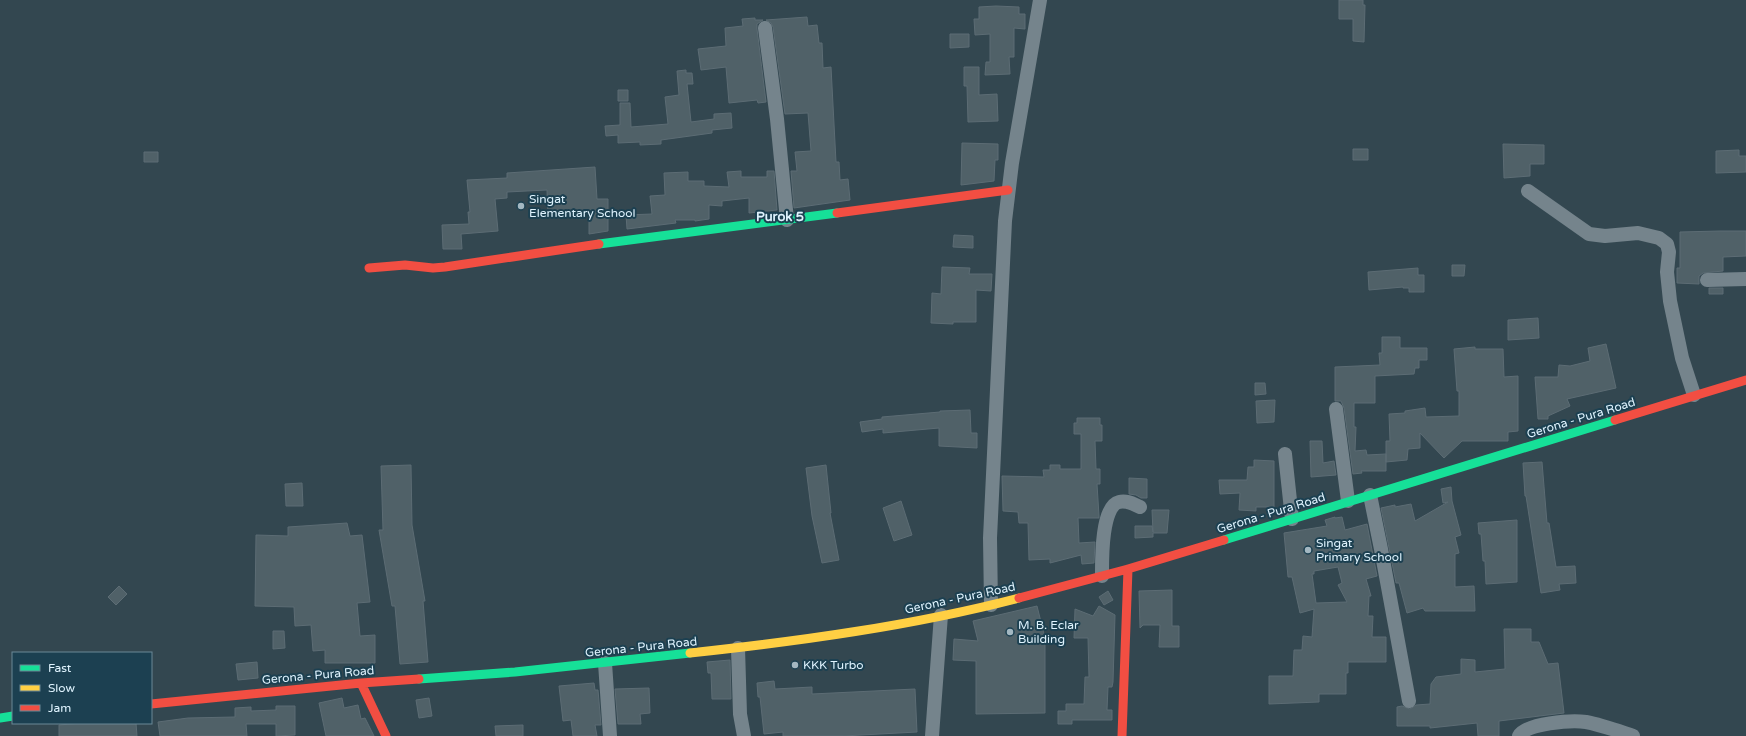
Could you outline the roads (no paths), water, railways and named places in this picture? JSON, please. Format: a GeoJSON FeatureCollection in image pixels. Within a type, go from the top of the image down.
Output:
{"type":"FeatureCollection","features":[{"type":"Feature","properties":{"kind":"main road"},"geometry":{"type":"LineString","coordinates":[[370,268],[405,265],[445,267],[586,245],[714,230],[1008,190]]}},
{"type":"Feature","properties":{"kind":"main road","name":"Gerona - Pura Road"},"geometry":{"type":"LineString","coordinates":[[152,704],[361,683],[515,672],[782,643],[991,605],[1128,569],[1746,380]]}},
{"type":"Feature","properties":{"kind":"main road"},"geometry":{"type":"LineString","coordinates":[[1122,736],[1128,569]]}},
{"type":"Feature","properties":{"kind":"main road"},"geometry":{"type":"LineString","coordinates":[[361,683],[386,736]]}},
{"type":"Feature","properties":{"kind":"main road"},"geometry":{"type":"LineString","coordinates":[[0,718],[12,716]]}},
{"type":"Feature","properties":{"kind":"street"},"geometry":{"type":"LineString","coordinates":[[991,605],[990,538],[1000,316],[1008,190],[1040,0]]}},
{"type":"Feature","properties":{"kind":"street"},"geometry":{"type":"LineString","coordinates":[[765,28],[778,126],[787,220]]}},
{"type":"Feature","properties":{"kind":"street"},"geometry":{"type":"LineString","coordinates":[[1528,191],[1589,234],[1605,236],[1638,233],[1658,238],[1666,244],[1669,252],[1667,272],[1670,301],[1682,358],[1694,395]]}},
{"type":"Feature","properties":{"kind":"street"},"geometry":{"type":"LineString","coordinates":[[1707,280],[1746,279]]}},
{"type":"Feature","properties":{"kind":"street"},"geometry":{"type":"LineString","coordinates":[[1336,409],[1348,502]]}},
{"type":"Feature","properties":{"kind":"street"},"geometry":{"type":"LineString","coordinates":[[1285,454],[1292,519]]}},
{"type":"Feature","properties":{"kind":"street"},"geometry":{"type":"LineString","coordinates":[[1370,495],[1409,701]]}},
{"type":"Feature","properties":{"kind":"street"},"geometry":{"type":"LineString","coordinates":[[1102,576],[1104,532],[1114,505],[1118,502],[1129,502],[1140,507]]}},
{"type":"Feature","properties":{"kind":"street"},"geometry":{"type":"LineString","coordinates":[[932,736],[941,615]]}},
{"type":"Feature","properties":{"kind":"street"},"geometry":{"type":"LineString","coordinates":[[738,648],[740,714],[744,736]]}},
{"type":"Feature","properties":{"kind":"street"},"geometry":{"type":"LineString","coordinates":[[604,663],[610,736]]}},
{"type":"Feature","properties":{"kind":"street"},"geometry":{"type":"LineString","coordinates":[[1519,736],[1527,729],[1538,725],[1584,722],[1633,736]]}},
{"type":"Feature","properties":{"kind":"place","name":"Singat Elementary School"},"geometry":{"type":"Point","coordinates":[521,206]}},
{"type":"Feature","properties":{"kind":"place","name":"Singat Primary School"},"geometry":{"type":"Point","coordinates":[1308,550]}},
{"type":"Feature","properties":{"kind":"place","name":"M. B. Eclar Building"},"geometry":{"type":"Point","coordinates":[1010,632]}},
{"type":"Feature","properties":{"kind":"place","name":"KKK Turbo"},"geometry":{"type":"Point","coordinates":[795,665]}},
{"type":"Feature","properties":{"kind":"district","name":"Purok 5"},"geometry":{"type":"Point","coordinates":[780,216]}}]}
